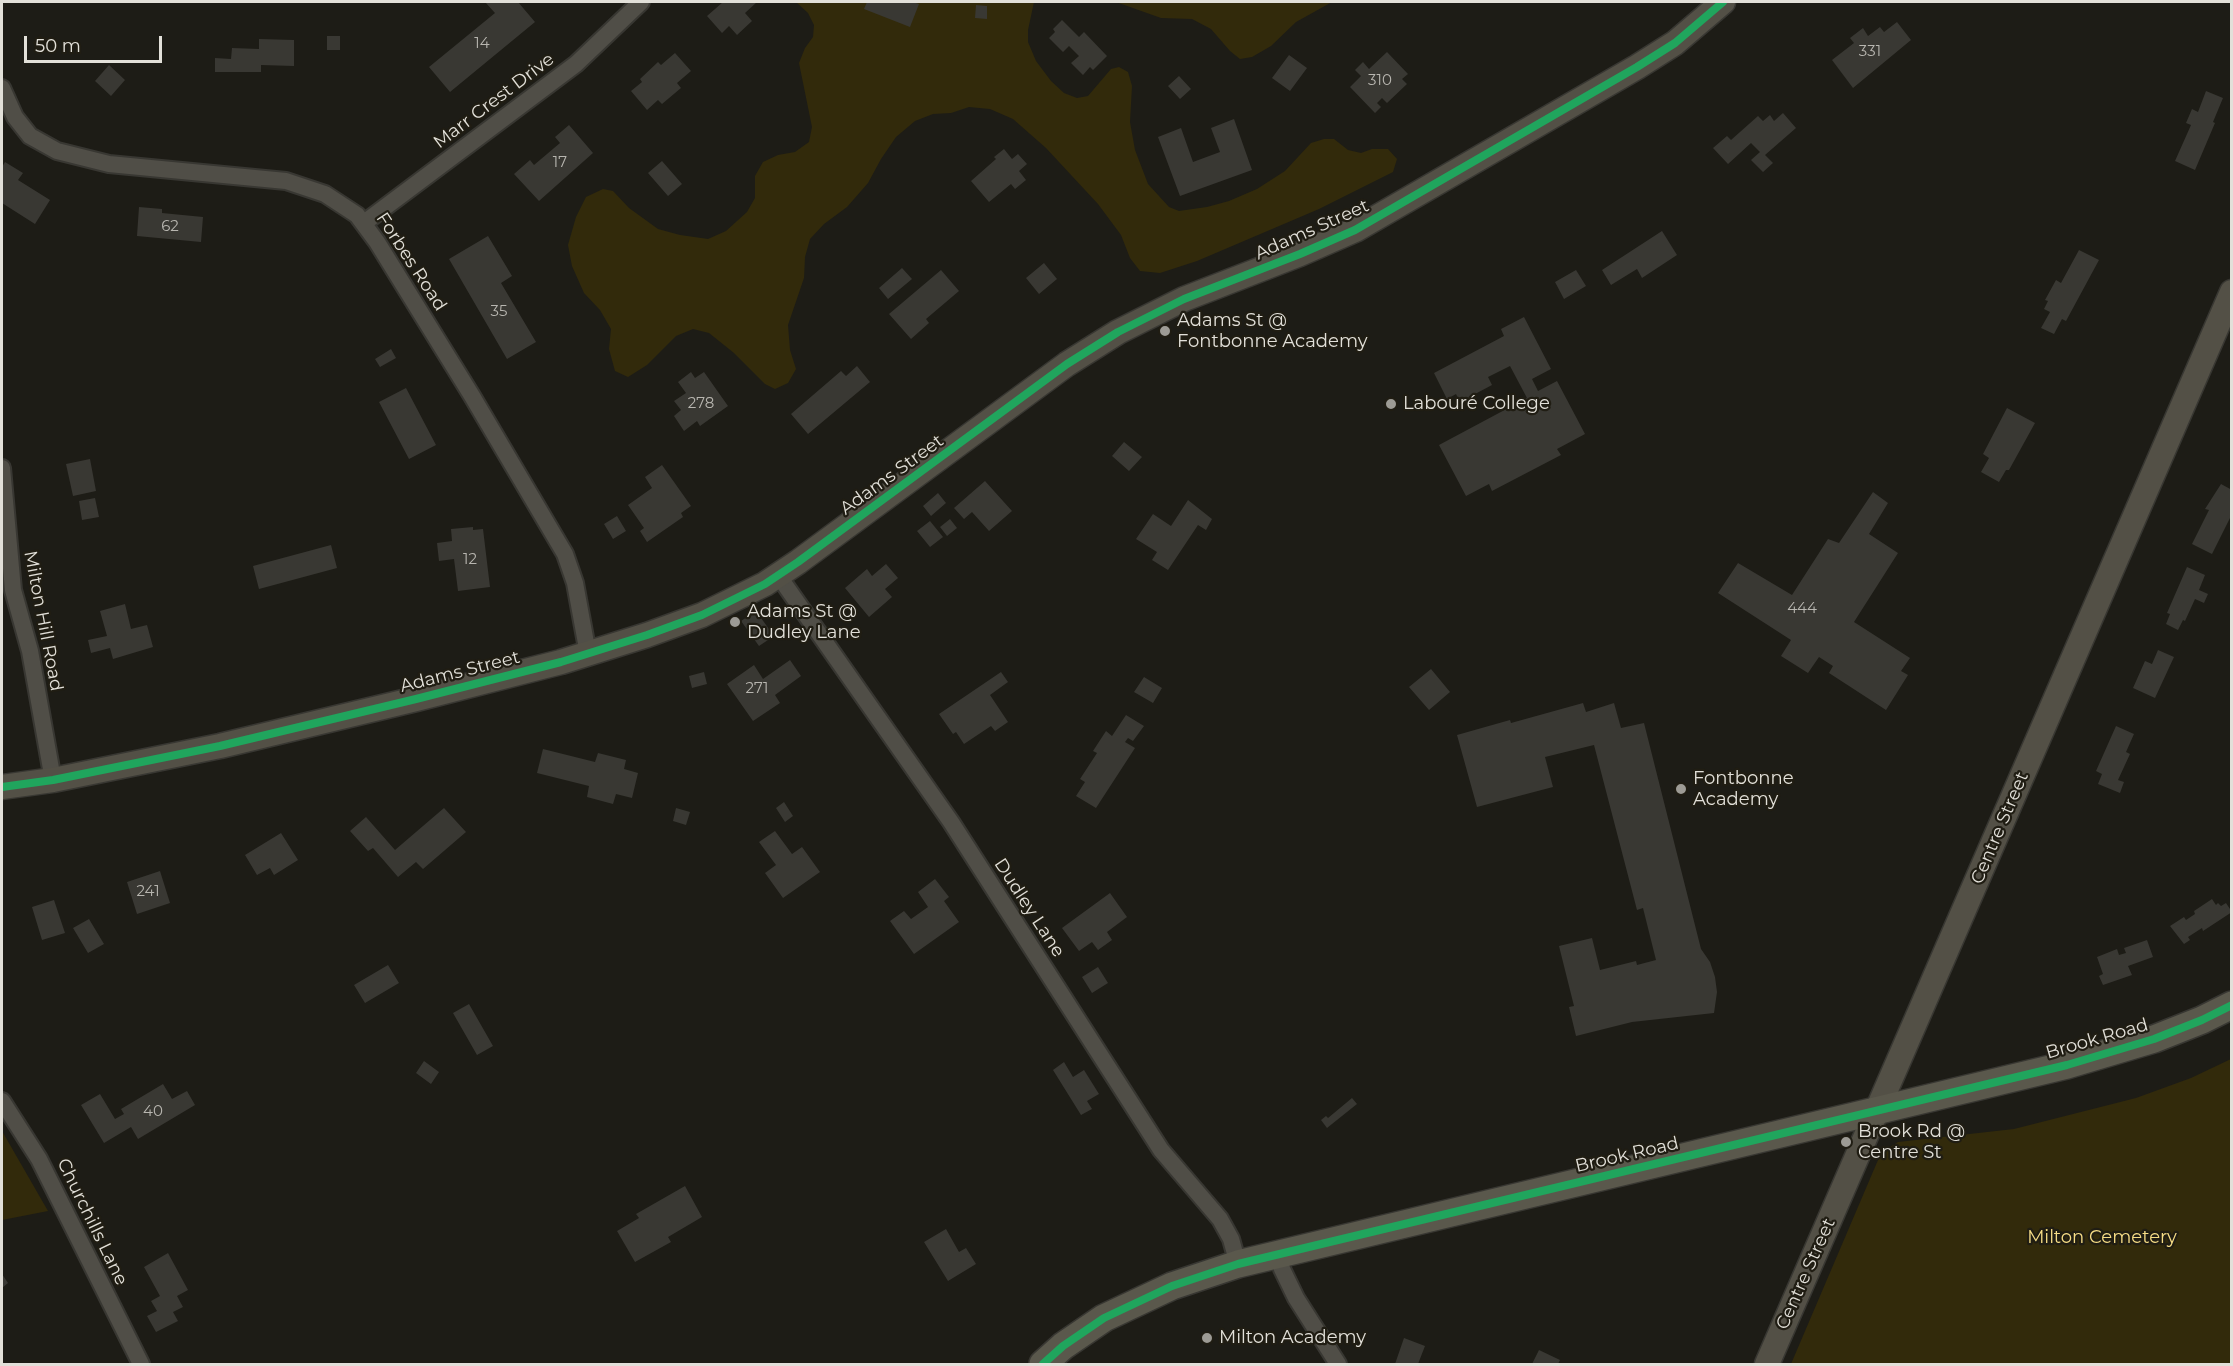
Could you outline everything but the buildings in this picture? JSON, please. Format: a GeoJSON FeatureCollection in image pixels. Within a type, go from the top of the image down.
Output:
{"type":"FeatureCollection","features":[{"type":"Feature","properties":{"kind":"main road","name":"Adams Street"},"geometry":{"type":"LineString","coordinates":[[2,787],[53,780],[256,738],[465,687],[588,654],[702,615],[778,575],[1067,364],[1118,332],[1173,304],[1300,254],[1364,225],[1637,68],[1675,43],[1723,2]]}},
{"type":"Feature","properties":{"kind":"main road","name":"Centre Street"},"geometry":{"type":"LineString","coordinates":[[1767,1365],[2232,292]]}},
{"type":"Feature","properties":{"kind":"main road","name":"Brook Road"},"geometry":{"type":"LineString","coordinates":[[1043,1365],[1084,1330],[1124,1307],[1172,1286],[1238,1264],[1877,1112],[2103,1055],[2179,1029],[2232,1005]]}},
{"type":"Feature","properties":{"kind":"street","name":"Marr Crest Drive"},"geometry":{"type":"LineString","coordinates":[[364,223],[576,64],[631,5]]}},
{"type":"Feature","properties":{"kind":"street","name":"Forbes Road"},"geometry":{"type":"LineString","coordinates":[[2,88],[15,117],[30,136],[57,151],[109,164],[286,181],[325,194],[347,208],[364,223],[472,396],[565,554],[575,583],[588,654]]}},
{"type":"Feature","properties":{"kind":"street","name":"Milton Hill Road"},"geometry":{"type":"LineString","coordinates":[[2,468],[13,590],[30,651],[53,780]]}},
{"type":"Feature","properties":{"kind":"street","name":"Dudley Lane"},"geometry":{"type":"LineString","coordinates":[[778,575],[951,822],[1161,1150],[1220,1219],[1231,1239],[1238,1264]]}},
{"type":"Feature","properties":{"kind":"street","name":"Churchills Lane"},"geometry":{"type":"LineString","coordinates":[[2,1101],[39,1159],[141,1365]]}},
{"type":"Feature","properties":{"kind":"street"},"geometry":{"type":"LineString","coordinates":[[1278,1253],[1284,1275],[1296,1298],[1338,1365]]}},
{"type":"Feature","properties":{"kind":"green space"},"geometry":{"type":"Polygon","coordinates":[[[796,2],[1034,2],[1028,42],[1036,61],[1051,81],[1064,93],[1077,98],[1088,96],[1111,69],[1119,67],[1128,72],[1132,86],[1130,122],[1135,150],[1148,184],[1169,207],[1179,211],[1229,201],[1257,189],[1285,171],[1311,143],[1324,139],[1334,139],[1348,150],[1361,153],[1372,149],[1388,149],[1397,159],[1393,172],[1319,209],[1197,261],[1160,273],[1140,271],[1130,258],[1121,235],[1098,204],[1046,148],[1013,119],[990,109],[969,107],[951,113],[933,114],[915,121],[896,137],[868,183],[847,207],[824,224],[810,239],[805,257],[804,278],[788,325],[790,350],[796,369],[788,383],[775,389],[765,384],[734,353],[709,333],[693,329],[676,336],[647,365],[628,377],[615,371],[609,349],[611,329],[600,310],[584,293],[572,266],[568,245],[576,217],[586,197],[603,189],[613,191],[629,208],[658,229],[680,235],[708,239],[726,231],[747,212],[755,198],[755,176],[763,162],[778,155],[795,152],[809,142],[812,127],[799,63],[805,48],[813,37],[814,25],[808,13],[796,2]]]}},
{"type":"Feature","properties":{"kind":"green space"},"geometry":{"type":"Polygon","coordinates":[[[1116,2],[1332,2],[1296,22],[1271,46],[1252,57],[1240,59],[1211,29],[1192,19],[1161,18],[1116,2]]]}},
{"type":"Feature","properties":{"kind":"green space","name":"Milton Cemetery"},"geometry":{"type":"Polygon","coordinates":[[[2231,1059],[2231,1364],[1791,1364],[1881,1153],[1898,1142],[2014,1129],[2136,1098],[2191,1078],[2231,1059]]]}},
{"type":"Feature","properties":{"kind":"green space"},"geometry":{"type":"Polygon","coordinates":[[[2,1131],[48,1211],[2,1220],[2,1131]]]}},
{"type":"Feature","properties":{"kind":"cycle path"},"geometry":{"type":"LineString","coordinates":[[2,787],[53,780],[220,746],[416,699],[561,662],[702,615],[765,584],[798,562],[1067,364],[1118,332],[1184,299],[1355,230],[1637,67],[1675,43],[1723,2]]}},
{"type":"Feature","properties":{"kind":"cycle path"},"geometry":{"type":"LineString","coordinates":[[1043,1364],[1063,1346],[1104,1318],[1172,1286],[1238,1264],[2067,1065],[2154,1039],[2232,1005]]}},
{"type":"Feature","properties":{"kind":"place","name":"Adams St @ Fontbonne Academy"},"geometry":{"type":"Point","coordinates":[1165,331]}},
{"type":"Feature","properties":{"kind":"place","name":"Labouré College"},"geometry":{"type":"Point","coordinates":[1391,404]}},
{"type":"Feature","properties":{"kind":"place","name":"Adams St @ Dudley Lane"},"geometry":{"type":"Point","coordinates":[735,622]}},
{"type":"Feature","properties":{"kind":"place","name":"Fontbonne Academy"},"geometry":{"type":"Point","coordinates":[1681,789]}},
{"type":"Feature","properties":{"kind":"place","name":"Brook Rd @ Centre St"},"geometry":{"type":"Point","coordinates":[1846,1142]}},
{"type":"Feature","properties":{"kind":"place","name":"Milton Academy"},"geometry":{"type":"Point","coordinates":[1207,1338]}}]}
